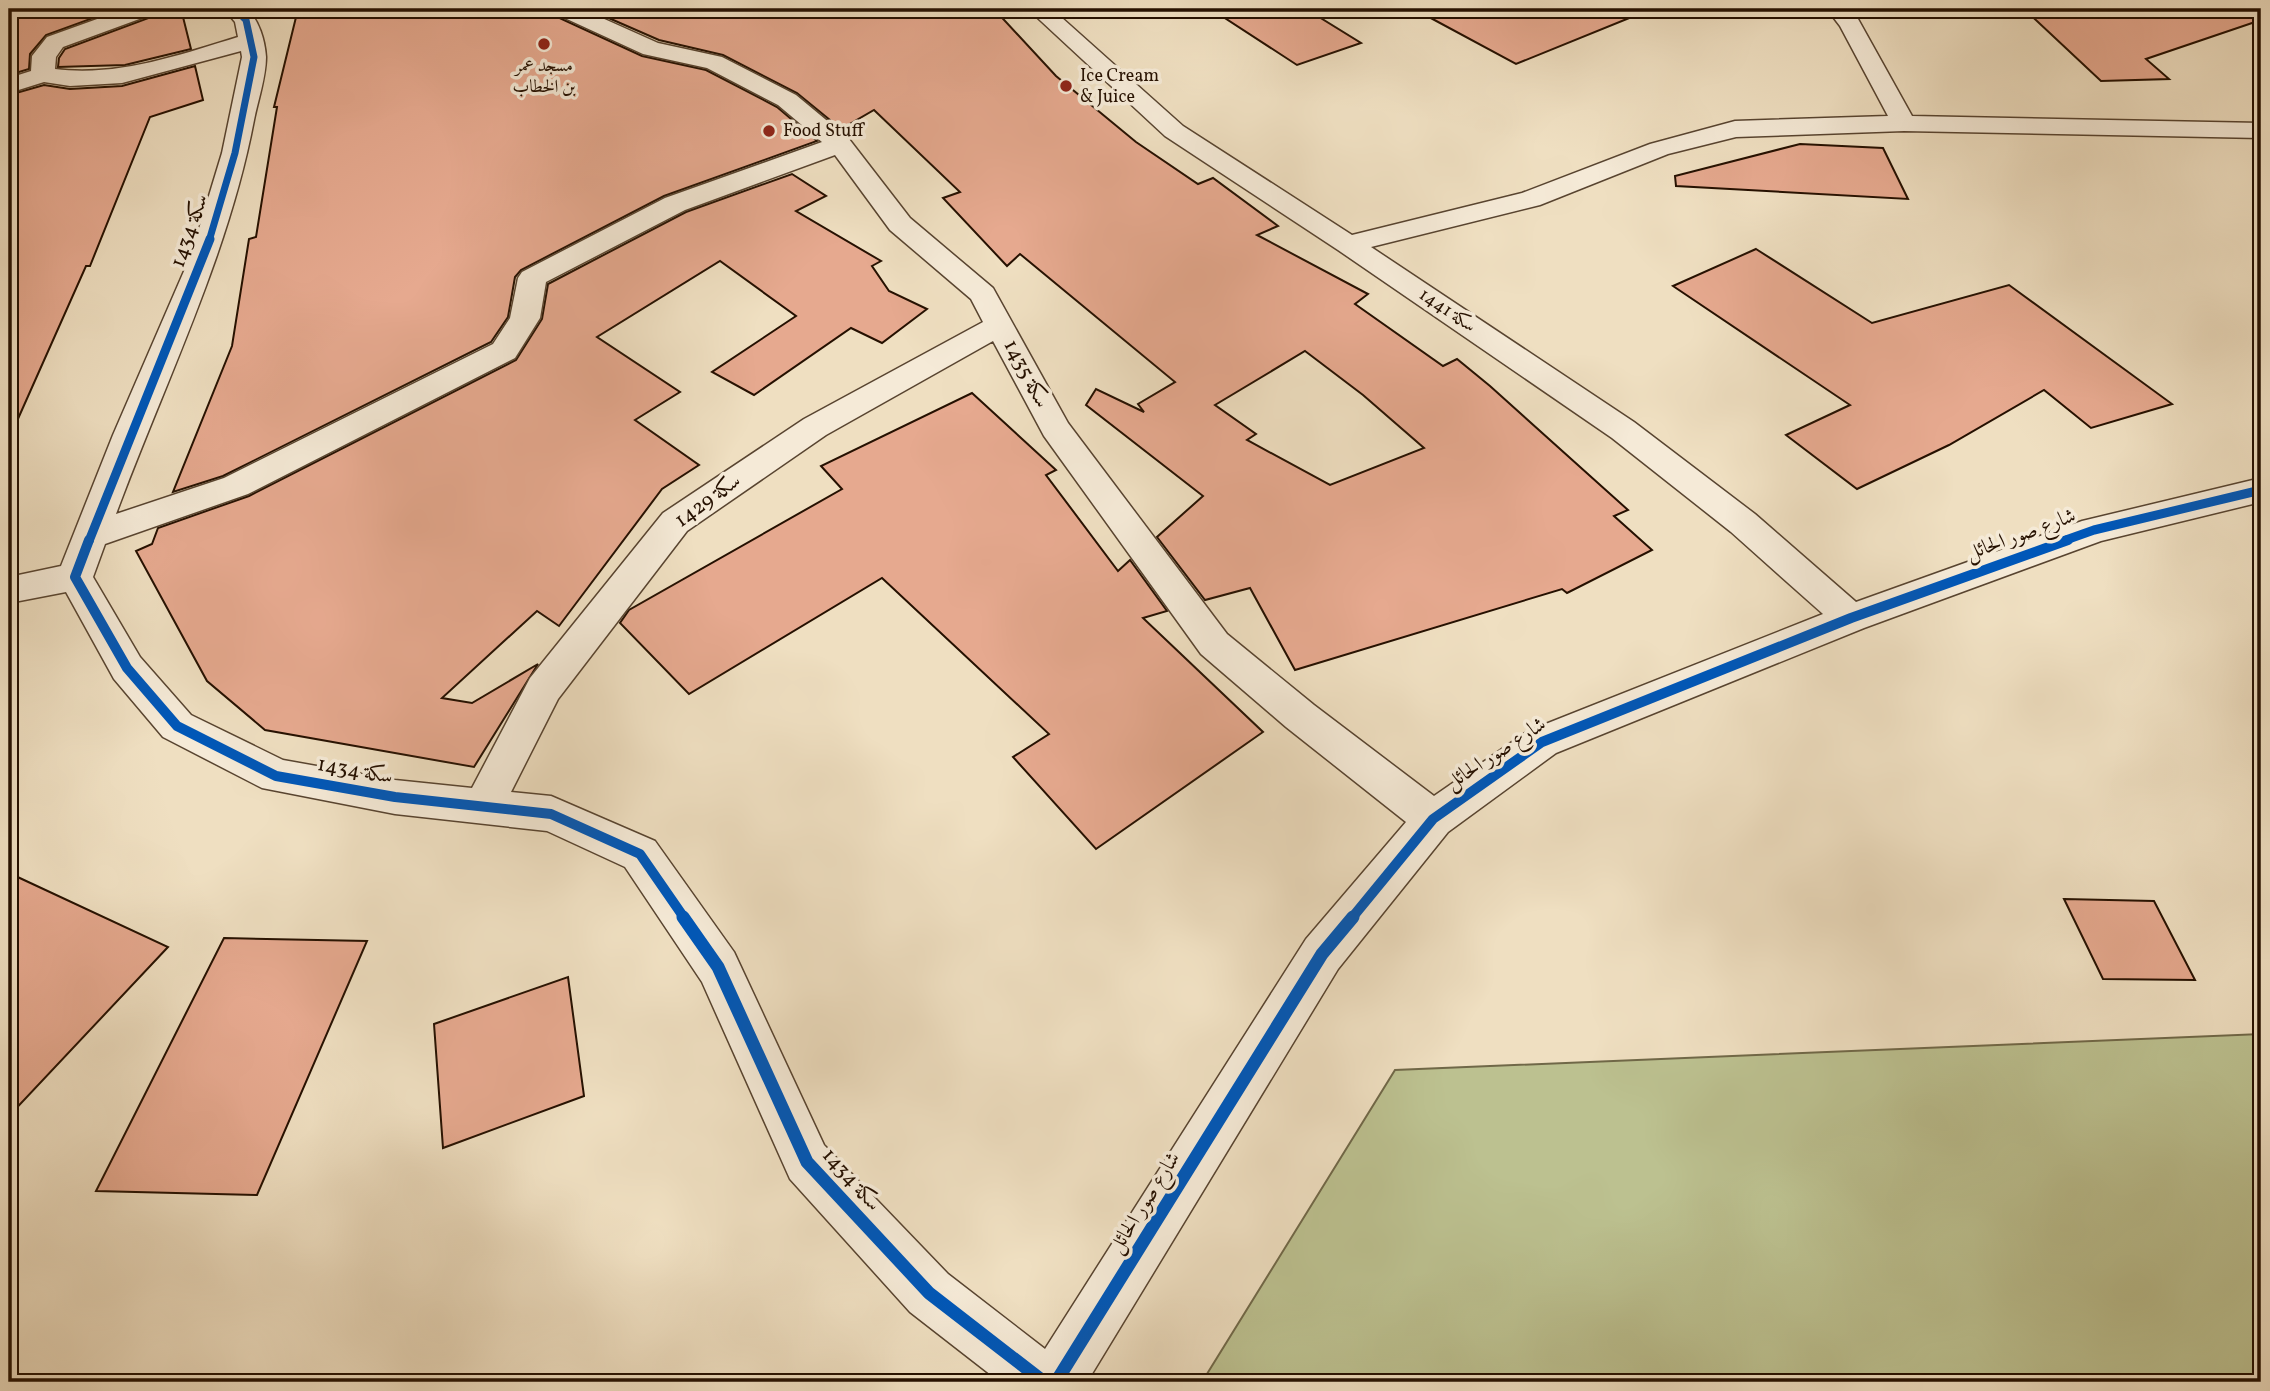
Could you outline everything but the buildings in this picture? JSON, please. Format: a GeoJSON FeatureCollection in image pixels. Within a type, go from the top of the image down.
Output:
{"type":"FeatureCollection","features":[{"type":"Feature","properties":{"kind":"street"},"geometry":{"type":"LineString","coordinates":[[43,75],[44,56],[55,43],[145,9]]}},
{"type":"Feature","properties":{"kind":"street","name":"سكة 1435"},"geometry":{"type":"LineString","coordinates":[[564,9],[651,49],[714,62],[787,100],[840,144],[900,224],[983,294],[1055,428],[1214,644],[1300,716],[1433,819]]}},
{"type":"Feature","properties":{"kind":"street","name":"سكة 1441"},"geometry":{"type":"LineString","coordinates":[[1039,9],[1174,131],[1348,244],[1623,430],[1743,523],[1851,618]]}},
{"type":"Feature","properties":{"kind":"street"},"geometry":{"type":"LineString","coordinates":[[1838,9],[1850,24],[1904,123]]}},
{"type":"Feature","properties":{"kind":"street"},"geometry":{"type":"LineString","coordinates":[[9,86],[43,75],[67,80],[94,80],[133,74],[243,25]]}},
{"type":"Feature","properties":{"kind":"street","name":"سكة 1434"},"geometry":{"type":"LineString","coordinates":[[243,25],[254,57],[235,153],[205,255],[128,435],[75,577],[127,668],[177,726],[276,776],[395,797],[551,814],[640,854],[718,967],[807,1162],[929,1293],[1044,1382]]}},
{"type":"Feature","properties":{"kind":"street"},"geometry":{"type":"LineString","coordinates":[[1348,244],[1531,199],[1659,149],[1735,129],[1904,123],[2261,130]]}},
{"type":"Feature","properties":{"kind":"street"},"geometry":{"type":"LineString","coordinates":[[90,536],[236,486],[504,351],[525,318],[532,278],[675,204],[840,144]]}},
{"type":"Feature","properties":{"kind":"street","name":"سكة 1429"},"geometry":{"type":"LineString","coordinates":[[483,807],[544,689],[675,522],[815,427],[1000,325]]}},
{"type":"Feature","properties":{"kind":"street","name":"شارع صور الحائل"},"geometry":{"type":"LineString","coordinates":[[1056,1382],[1322,954],[1433,819],[1542,742],[1851,618],[2094,530],[2261,490]]}},
{"type":"Feature","properties":{"kind":"street"},"geometry":{"type":"LineString","coordinates":[[9,590],[75,577]]}},
{"type":"Feature","properties":{"kind":"green space"},"geometry":{"type":"Polygon","coordinates":[[[2261,1034],[2261,1382],[1202,1382],[1395,1070],[2261,1034]]]}},
{"type":"Feature","properties":{"kind":"cycle path"},"geometry":{"type":"LineString","coordinates":[[235,9],[246,20],[254,57],[235,153],[205,255],[129,435],[75,577],[127,668],[177,726],[276,776],[395,797],[551,814],[640,854],[718,967],[807,1162],[929,1293],[1044,1382]]}},
{"type":"Feature","properties":{"kind":"cycle path"},"geometry":{"type":"LineString","coordinates":[[1056,1382],[1322,954],[1433,819],[1542,742],[1851,618],[2094,530],[2261,490]]}},
{"type":"Feature","properties":{"kind":"place","name":"مسجد عمر بن الخطاب"},"geometry":{"type":"Point","coordinates":[544,44]}},
{"type":"Feature","properties":{"kind":"place","name":"Ice Cream & Juice"},"geometry":{"type":"Point","coordinates":[1066,86]}},
{"type":"Feature","properties":{"kind":"place","name":"Food Stuff"},"geometry":{"type":"Point","coordinates":[769,131]}}]}
